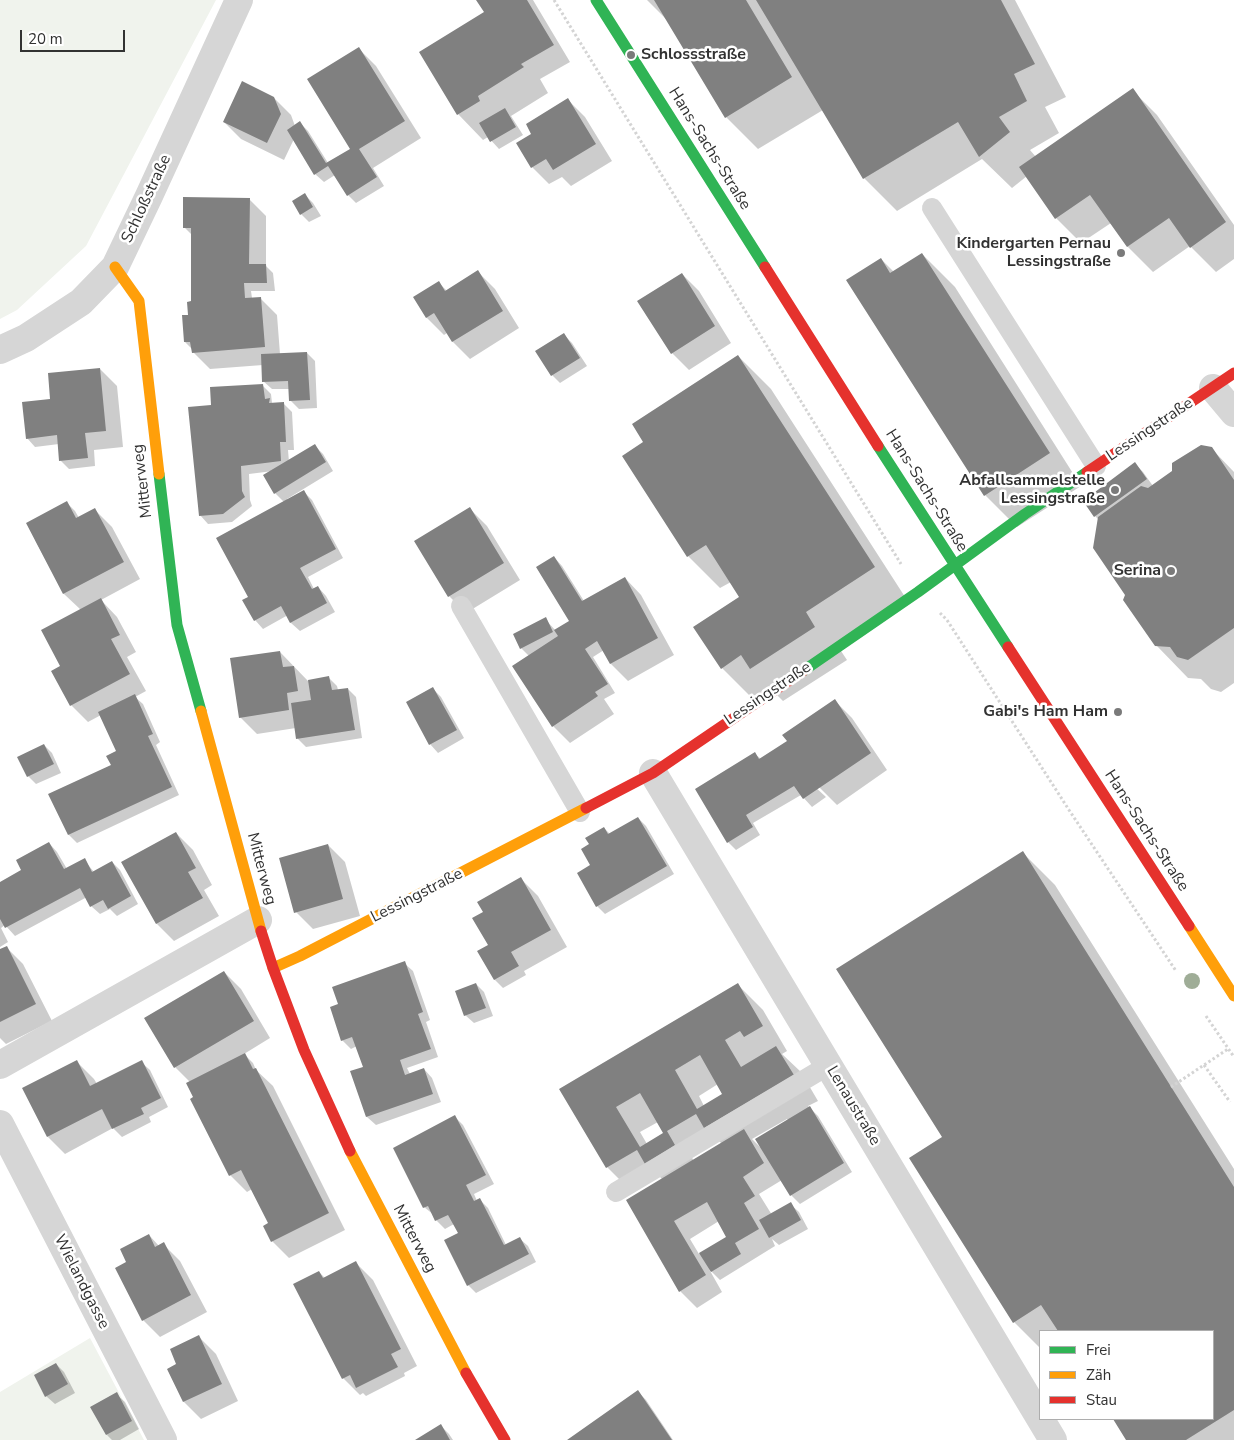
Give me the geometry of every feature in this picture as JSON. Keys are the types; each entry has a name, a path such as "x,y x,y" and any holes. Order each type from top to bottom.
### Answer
{"street":[{"name":"Schloßstraße","path":"0,350 26,338 81,302 115,267 239,0"},
{"name":"Hans-Sachs-Straße","path":"596,0 954,565 1234,996"},
{"name":"Mitterweg","path":"115,267 140,302 177,625 258,920 273,968 304,1050 344,1139 463,1368 506,1440"},
{"name":"Lessingstraße","path":"273,968 300,956 653,773 918,592 1025,514 1224,380"},
{"path":"1224,380 1234,413"},
{"name":"Lenaustraße","path":"653,773 1039,1416"},
{"path":"0,1065 258,920"},
{"name":"Wielandgasse","path":"0,1124 163,1440"},
{"name":"Lenaustraße","path":"1041,1420 1053,1440"}],"lane":[{"path":"932,208 1096,466"},
{"path":"461,606 580,812"},
{"path":"616,1192 829,1064"}],"path":[{"path":"554,0 918,592 947,620 1069,810 1179,975"},
{"path":"1206,1016 1234,1057"},
{"path":"1171,1087 1228,1049"},
{"path":"1204,1065 1230,1102"}],"shaded area":[{"path":"0,0 216,0 86,246 17,310 0,319"},
{"path":"90,1338 144,1440 0,1440 0,1392"}],"building":[{"path":"476,0 527,0 554,45 521,64 524,67 478,96 480,101 457,115 419,52 484,12"},
{"path":"654,0 746,0 792,77 725,118"},
{"path":"756,0 1001,0 1035,64 1014,74 1027,101 999,117 1010,132 979,157 958,122 863,179"},
{"path":"359,47 405,121 359,149 377,177 347,196 328,166 314,175 287,130 300,121 326,163 350,149 307,79"},
{"path":"242,81 274,97 281,114 267,143 223,122"},
{"path":"1133,88 1226,222 1190,248 1169,218 1127,247 1090,195 1055,219 1019,167"},
{"path":"568,98 596,144 553,170 546,159 531,168 516,143 531,134 526,124"},
{"path":"505,108 516,127 490,142 479,123"},
{"path":"305,193 313,207 300,215 292,201"},
{"path":"183,197 250,198 249,264 266,264 267,283 244,283 245,298 261,297 265,347 192,353 190,342 184,342 182,315 188,315 187,302 191,301 191,228 183,228"},
{"path":"922,253 1050,453 984,496 846,280 881,258 890,273"},
{"path":"478,270 503,311 452,342 434,313 426,318 413,297 439,281 445,291"},
{"path":"682,273 715,326 671,354 637,301"},
{"path":"564,333 580,358 551,376 535,351"},
{"path":"307,352 310,400 289,401 288,381 262,382 261,354"},
{"path":"738,355 875,567 806,612 815,627 750,669 741,655 721,669 693,627 739,597 706,545 687,557 622,456 643,442 632,424"},
{"path":"100,368 106,431 85,433 88,458 59,461 57,435 26,439 22,402 50,399 48,373"},
{"path":"263,384 265,399 270,398 269,403 284,402 286,442 280,442 281,461 241,466 242,491 245,497 223,514 199,516 188,407 211,405 210,387"},
{"path":"315,444 326,462 274,494 263,475"},
{"name":"Serina","path":"1201,445 1212,447 1234,480 1234,628 1188,660 1177,657 1170,647 1155,646 1123,600 1125,595 1093,548 1098,517 1141,486 1148,488 1172,471 1172,463"},
{"name":"Abfallsammelstelle Lessingstraße","path":"1135,462 1147,479 1094,517 1083,501"},
{"path":"304,490 336,549 300,568 312,589 318,586 327,603 290,623 281,606 254,621 242,600 248,597 216,538"},
{"path":"67,501 76,518 95,508 124,562 63,594 26,523"},
{"path":"470,507 504,563 448,597 414,541"},
{"path":"554,556 582,601 625,577 658,638 610,664 597,641 585,649 608,684 595,692 598,696 552,727 512,666 558,636 554,630 569,621 536,567"},
{"path":"101,598 120,635 111,639 130,674 70,706 51,671 60,666 41,630"},
{"path":"546,617 553,632 520,649 513,634"},
{"path":"280,651 283,667 294,666 298,691 287,693 289,710 239,718 230,658"},
{"path":"329,676 332,690 348,688 355,730 296,739 291,703 311,700 308,680"},
{"path":"433,687 457,730 429,745 406,702"},
{"path":"135,694 153,734 148,736 172,787 68,835 48,794 111,765 106,756 116,751 98,712"},
{"path":"835,699 871,753 803,799 794,786 746,815 753,827 727,843 695,789 755,752 759,759 787,741 782,735"},
{"path":"44,744 54,764 27,777 17,757"},
{"path":"638,817 667,866 596,907 577,873 590,865 581,849 589,844 585,838 604,827 608,834"},
{"path":"176,832 196,868 188,872 203,898 156,924 121,862"},
{"path":"49,842 64,869 85,858 92,872 112,861 131,896 108,909 103,900 90,907 80,888 5,928 0,919 0,882 21,870 16,860"},
{"path":"328,844 343,899 294,913 279,858"},
{"path":"1023,851 1234,1187 1234,1410 1186,1440 1126,1440 1114,1420 1214,1420 1214,1330 1057,1330 1041,1305 1013,1323 909,1158 942,1137 836,969"},
{"path":"521,877 551,930 511,952 519,966 494,980 477,951 488,945 472,918 483,912 477,902"},
{"path":"7,946 36,1004 0,1022 0,949"},
{"path":"405,961 423,1012 418,1014 431,1049 400,1060 405,1075 424,1068 433,1094 366,1117 350,1071 363,1067 352,1037 341,1041 330,1007 338,1004 332,987"},
{"path":"224,971 254,1021 174,1068 144,1018"},
{"path":"476,983 486,1008 464,1016 455,991"},
{"path":"738,983 763,1026 744,1037 740,1031 725,1040 741,1067 776,1046 794,1075 704,1128 696,1114 667,1131 675,1145 645,1164 637,1150 606,1168 559,1089","holes":["700,1055 722,1094 697,1109 675,1070","640,1093 663,1133 640,1147 616,1107"]},
{"path":"245,1053 253,1069 256,1068 329,1213 271,1242 263,1226 268,1223 241,1170 229,1176 190,1099 193,1097 186,1083"},
{"path":"77,1060 90,1086 142,1060 161,1098 141,1108 144,1114 112,1129 102,1109 47,1137 22,1088"},
{"path":"810,1106 844,1163 790,1196 755,1139"},
{"path":"455,1115 486,1175 466,1185 474,1201 480,1198 504,1245 520,1237 529,1254 467,1286 444,1240 458,1233 448,1215 435,1221 428,1206 423,1208 393,1148"},
{"path":"744,1129 764,1163 743,1177 755,1196 744,1203 759,1229 735,1243 741,1254 711,1272 699,1253 726,1237 707,1202 674,1221 706,1275 679,1292 626,1200"},
{"path":"791,1202 801,1220 769,1238 759,1220"},
{"path":"149,1234 155,1247 164,1242 191,1295 142,1321 115,1268 126,1262 120,1249"},
{"path":"356,1261 401,1349 391,1354 398,1367 356,1388 350,1375 342,1379 293,1284 319,1271 323,1278"},
{"path":"199,1335 222,1384 183,1402 167,1369 176,1364 170,1349"},
{"path":"56,1363 68,1384 45,1397 34,1375"},
{"path":"638,1390 672,1440 567,1440"},
{"path":"117,1392 132,1421 106,1435 90,1407"},
{"path":"441,1424 450,1440 415,1440"}],"traffic: fast":[{"path":"596,0 765,267"},
{"path":"878,446 1008,647"},
{"path":"803,671 1087,472"},
{"path":"159,474 177,625 201,711"}],"traffic: slow":[{"path":"115,267 139,301 159,474"},
{"path":"201,711 261,931"},
{"path":"273,968 300,956 586,808"},
{"path":"1189,926 1234,996"},
{"path":"350,1151 466,1373"}],"traffic: jam":[{"path":"765,267 878,446"},
{"path":"1087,472 1234,373"},
{"path":"1008,647 1189,926"},
{"path":"586,808 653,773 803,671"},
{"path":"261,931 304,1050 350,1151"},
{"path":"466,1373 505,1440"}],"place":[{"name":"Schlossstraße","path":"631,55"},
{"name":"Kindergarten Pernau Lessingstraße","path":"1121,253"},
{"name":"Abfallsammelstelle Lessingstraße","path":"1115,490"},
{"name":"Serina","path":"1171,571"},
{"name":"Gabi's Ham Ham","path":"1118,712"}]}
